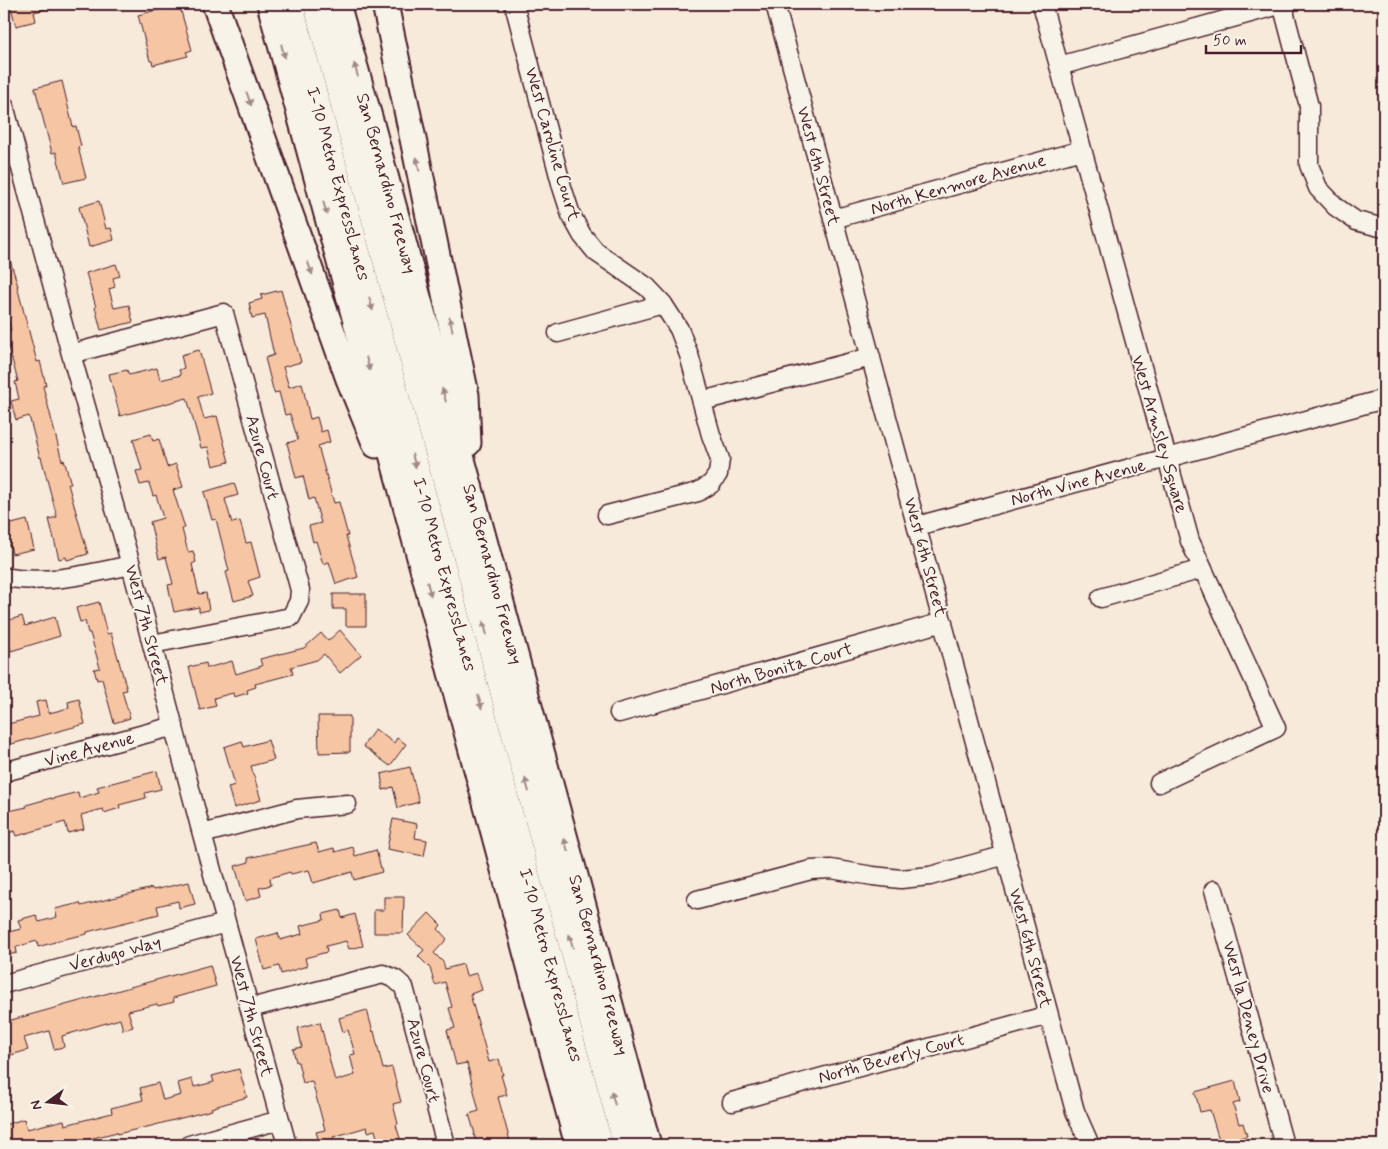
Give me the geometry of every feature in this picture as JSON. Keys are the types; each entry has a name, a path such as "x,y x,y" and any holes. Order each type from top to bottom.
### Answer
{"highway":[{"path":"215,4 349,379 421,561"},
{"path":"270,4 578,1145"},
{"name":"I-10 Metro ExpressLanes","path":"290,4 600,1145"},
{"name":"I-10 Metro ExpressLanes","path":"316,4 626,1145"},
{"name":"San Bernardino Freeway","path":"337,4 648,1145"},
{"path":"385,4 466,395 470,493"}],"street":[{"name":"West Caroline Court","path":"514,4 571,215 582,236 596,252 648,288 663,304 679,329 689,355 711,435 720,459 718,474 711,484 698,492 607,515"},
{"name":"West 6th Street","path":"775,4 1075,1111 1090,1145"},
{"name":"West Armsley Square","path":"1042,4 1190,541 1276,728 1159,783"},
{"path":"1059,66 1284,4 1284,15 1309,106 1309,165 1318,188 1336,207 1356,221 1384,228"},
{"name":"West 7th Street","path":"5,116 131,566 287,1145"},
{"name":"North Kenmore Avenue","path":"834,219 1082,150"},
{"path":"558,333 663,304"},
{"name":"Azure Court","path":"71,354 224,313 300,590 299,601 291,617 152,644"},
{"path":"702,401 871,357"},
{"name":"North Vine Avenue","path":"917,526 1384,399"},
{"path":"4,577 22,580 61,579 131,566"},
{"path":"1101,598 1202,569"},
{"name":"North Bonita Court","path":"619,713 943,622"},
{"name":"Vine Avenue","path":"4,772 174,726"},
{"path":"202,834 297,809 347,804"},
{"path":"697,900 812,870 831,869 900,879 930,876 1006,855"},
{"name":"West la Deney Drive","path":"1214,890 1284,1145"},
{"name":"Verdugo Way","path":"4,984 226,923"},
{"name":"Azure Court","path":"250,1008 383,974 395,978 404,987 446,1145"},
{"name":"North Beverly Court","path":"732,1102 1049,1015"},
{"name":"West 6th Street","path":"1075,1111 1078,1145"},
{"path":"189,1145 280,1120"}],"building":[{"path":"10,4 54,4 54,7 34,12 36,21 16,26"},
{"path":"179,4 192,50 186,52 188,56 153,65 152,61 150,61 138,15"},
{"path":"62,81 73,127 76,126 81,146 78,147 86,178 64,183 56,152 52,153 35,88"},
{"path":"99,201 106,229 111,228 114,240 89,247 79,207"},
{"path":"6,247 37,362 40,361 46,385 43,386 62,461 64,460 71,484 68,484 88,554 67,560 66,557 59,559 49,519 57,517 29,416 16,420 11,401 19,399 15,382 18,381 11,356 8,347 4,348 4,332 11,330 4,306 4,248"},
{"path":"116,264 120,276 113,278 115,287 109,289 114,308 129,305 133,322 101,330 86,273"},
{"path":"281,290 301,362 283,367 289,387 302,383 310,419 317,417 321,432 327,430 330,442 318,446 334,503 339,502 348,536 346,536 358,577 336,584 329,562 323,564 316,541 313,542 309,526 321,523 314,498 309,500 303,476 296,478 287,443 298,440 290,414 285,415 279,392 274,393 265,358 274,355 265,315 252,318 249,303 262,299 261,295"},
{"path":"199,350 211,393 198,397 204,419 217,416 229,462 213,466 208,447 201,448 187,398 120,416 109,374 127,370 129,375 157,368 160,380 181,375 179,370 184,368 181,355"},
{"path":"151,434 153,441 159,439 167,467 176,464 183,487 173,490 185,528 182,529 188,552 193,551 196,562 192,564 199,594 206,593 209,610 199,612 199,607 174,612 168,585 173,584 166,557 159,559 150,522 163,518 156,495 153,496 149,483 140,485 136,471 142,470 133,439"},
{"path":"234,483 238,495 225,499 232,523 240,521 246,543 251,542 260,577 248,581 253,596 234,601 226,572 229,571 216,519 212,520 204,492"},
{"path":"27,520 34,549 12,554 10,545 4,546 4,526"},
{"path":"333,594 366,594 366,626 346,626 346,609 333,609"},
{"path":"99,602 107,634 111,633 127,690 122,691 130,718 114,723 102,679 97,680 94,669 100,668 90,633 88,633 85,621 80,622 76,608"},
{"path":"22,616 25,626 55,617 60,636 11,651 8,640 4,641 4,622"},
{"path":"340,630 361,655 340,673 324,654 317,660 291,667 293,674 255,684 256,687 247,690 248,693 234,697 233,693 214,698 216,706 200,710 189,667 206,663 207,668 232,661 236,674 262,666 260,659 304,648 321,633 328,641"},
{"path":"79,699 85,724 4,746 4,725 39,716 36,702 46,700 49,713 69,708 68,702"},
{"path":"318,716 350,716 350,752 319,753"},
{"path":"375,729 394,743 397,738 406,744 390,766 363,746"},
{"path":"268,740 274,760 251,766 261,800 234,808 228,787 235,785 224,747 242,741 244,747"},
{"path":"410,767 419,802 398,808 393,787 383,790 381,774"},
{"path":"157,771 161,789 145,793 146,798 119,805 120,808 104,813 103,809 81,815 84,829 68,833 65,822 17,836 15,831 4,834 4,812 78,792 79,798 99,792 97,787"},
{"path":"393,819 417,824 415,838 427,840 424,856 387,849"},
{"path":"316,843 319,852 334,848 335,852 353,847 355,856 376,850 382,872 354,880 352,872 313,883 309,870 291,874 290,872 270,878 271,885 259,888 261,896 245,901 235,866 249,862 248,858"},
{"path":"189,882 195,904 179,908 178,901 157,906 159,914 87,932 87,934 38,947 37,941 16,947 17,953 4,956 4,933 21,929 18,920 36,915 39,922 57,917 55,909 80,903 81,906 152,888 153,890"},
{"path":"384,897 404,897 403,933 374,933 374,910 384,910"},
{"path":"340,910 342,918 355,914 363,946 349,949 346,941 326,946 327,952 305,958 307,966 281,974 279,966 264,970 256,939 278,933 280,940 302,934 300,926 324,920 323,914"},
{"path":"429,913 441,925 438,929 447,939 434,953 443,962 445,969 463,964 466,976 477,973 482,990 470,994 489,1062 499,1059 503,1075 501,1075 507,1095 498,1097 511,1145 477,1145 469,1114 479,1111 467,1063 456,1065 447,1030 455,1028 449,1008 452,1007 445,982 435,985 430,968 418,956 424,950 408,935"},
{"path":"210,965 216,986 173,998 174,1002 128,1011 133,1027 123,1030 120,1019 62,1036 64,1047 54,1049 49,1031 24,1038 28,1050 4,1057 4,1022"},
{"path":"367,1010 383,1069 392,1067 401,1102 393,1104 398,1124 396,1125 402,1145 379,1145 375,1130 368,1132 367,1127 333,1137 335,1143 320,1145 316,1132 325,1130 312,1081 303,1083 293,1049 302,1047 298,1028 320,1022 335,1081 355,1075 350,1055 355,1054 348,1030 343,1032 339,1018"},
{"path":"239,1069 247,1097 211,1108 212,1110 70,1145 5,1145 4,1125 24,1119 27,1129 64,1120 65,1125 112,1113 111,1108 143,1100 140,1088 158,1083 163,1100 181,1095 178,1083 192,1079 194,1087 214,1082 212,1076"},
{"path":"1235,1081 1240,1102 1233,1104 1239,1124 1243,1123 1247,1136 1220,1143 1210,1110 1200,1112 1195,1092"}]}
